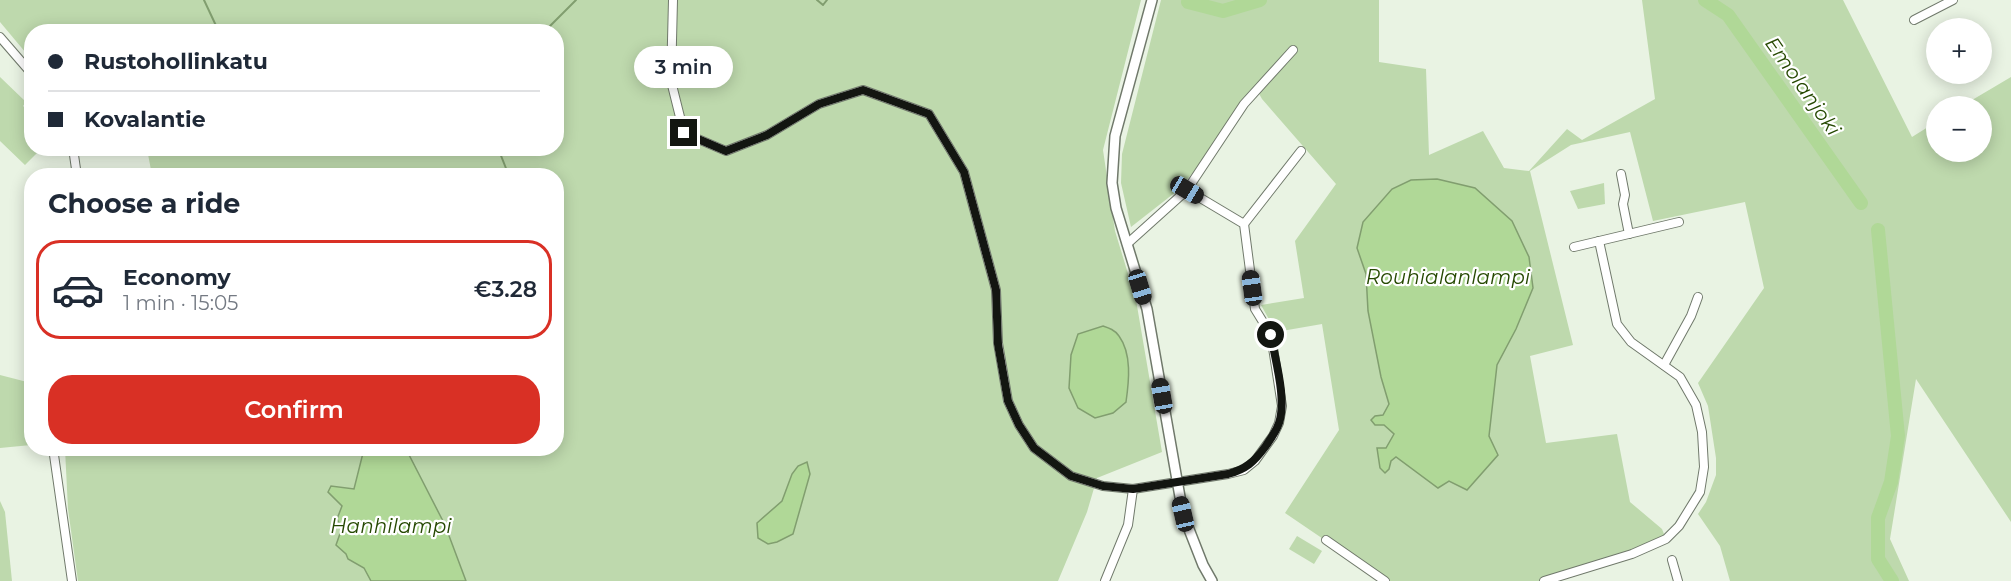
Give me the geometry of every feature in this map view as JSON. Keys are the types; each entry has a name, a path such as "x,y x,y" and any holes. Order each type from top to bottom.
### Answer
{"street":[{"path":"673,0 671,81 684,133 726,151 767,135 819,104 863,90 929,114 964,172 996,290 998,344 1008,401 1019,425 1034,448 1071,476 1103,486 1133,489 1244,470 1255,461 1273,436 1279,423 1282,406 1271,335 1255,309 1244,224 1301,151"},
{"path":"1152,0 1113,151 1112,183 1116,208 1147,309 1176,483 1189,531 1212,581"},
{"path":"1914,20 1953,0"},
{"path":"0,37 24,65"},
{"path":"1126,244 1187,190 1244,104 1293,50"},
{"path":"1621,174 1625,195 1623,204 1629,234"},
{"path":"1187,190 1244,224"},
{"path":"1574,247 1679,222"},
{"path":"1544,581 1632,554 1666,539 1679,526 1700,492 1704,467 1702,432 1696,405 1680,377 1631,342 1617,324 1599,241"},
{"path":"1664,365 1691,316 1698,297"},
{"path":"54,456 72,581"},
{"path":"1105,581 1128,525 1133,489"},
{"path":"1326,540 1385,581"},
{"path":"1672,560 1678,581"}],"shaded area":[{"path":"0,0 1141,0 1103,150 1115,231 1136,300 1162,452 1097,478 1087,512 1058,581 78,581 68,509 65,456 564,456 564,168 151,168 148,156 564,156 564,24 24,24 24,51 0,22"},
{"path":"1161,0 1379,0 1379,62 1426,69 1429,155 1483,131 1504,168 1529,171 1567,129 1582,140 1655,99 1642,0 1843,0 1912,137 1926,128 1926,162 1992,162 1992,96 1979,96 2011,77 2011,522 1916,379 1890,539 1909,581 1730,581 1720,546 1698,514 1706,502 1716,475 1716,458 1708,406 1698,383 1764,288 1745,202 1653,221 1630,132 1571,145 1530,171 1573,345 1530,356 1546,443 1617,434 1630,502 1662,529 1666,539 1544,581 1385,581 1285,513 1339,430 1322,324 1276,332 1261,305 1304,298 1295,241 1336,184 1262,99 1257,90 1177,191 1131,227 1121,183 1122,154"},
{"path":"0,77 24,100 24,156 34,156 25,165 0,141"},
{"path":"1604,183 1605,204 1578,209 1570,191"},
{"path":"0,375 24,381 24,446 0,448"},
{"path":"0,501 5,512 12,581 0,581"},
{"path":"1297,536 1322,551 1314,564 1289,549"}],"water":[{"name":"Rouhialanlampi","path":"1437,179 1475,188 1512,221 1529,257 1533,288 1516,329 1497,365 1489,436 1498,455 1467,490 1449,481 1438,488 1396,457 1391,461 1385,473 1380,468 1377,448 1386,448 1394,434 1384,425 1375,425 1371,420 1375,416 1383,415 1389,404 1381,377 1368,311 1366,274 1357,248 1363,222 1392,189 1411,180"},
{"path":"1103,326 1116,332 1123,343 1128,359 1128,385 1126,402 1113,413 1095,418 1078,408 1069,388 1071,355 1078,334"},
{"name":"Hanhilampi","path":"362,456 410,456 445,525 466,581 371,581 364,568 348,559 336,545 342,528 337,519 342,506 328,492 331,486 354,489"},
{"path":"807,462 810,474 793,534 768,544 758,538 757,523 782,501 792,474 798,466"}],"waterway":[{"path":"204,0 215,24"},
{"path":"552,24 576,0"},
{"path":"817,0 823,5 827,0"},
{"name":"Emolanjoki","path":"1188,2 1223,11 1260,0"},
{"name":"Emolanjoki","path":"1705,0 1728,15 1861,203"},
{"path":"501,156 506,168"},
{"name":"Emolanjoki","path":"1878,230 1898,436 1891,482 1878,518 1878,559 1892,581"}],"route":[{"path":"684,133 726,151 767,135 819,104 863,90 929,114 964,172 990,266 996,290 998,344 1008,401 1019,425 1034,448 1071,476 1103,486 1133,489 1244,470 1255,461 1273,436 1279,423 1282,406 1271,335"}]}
